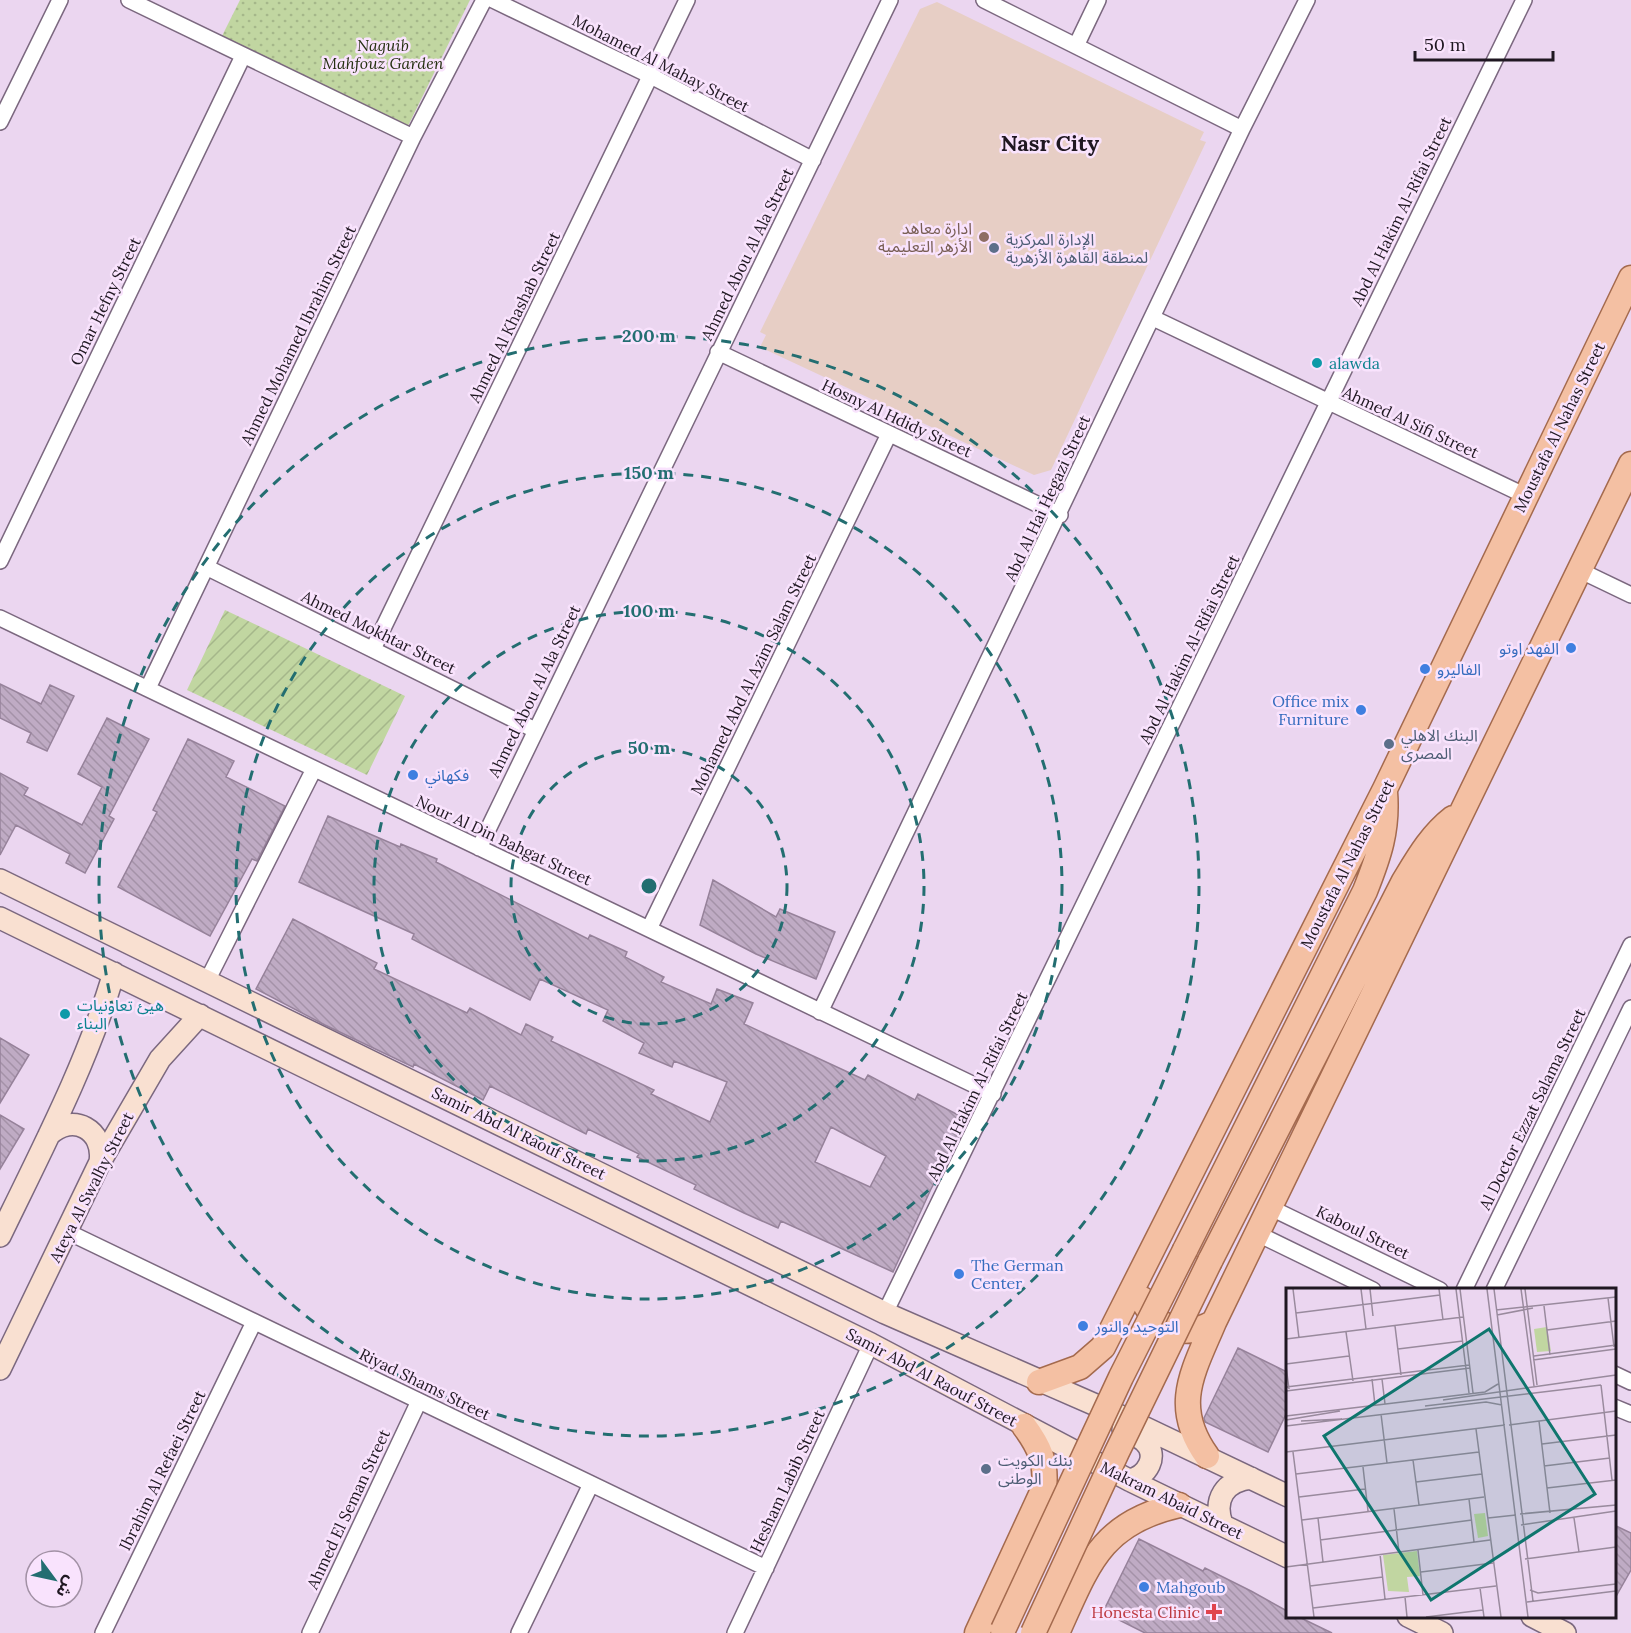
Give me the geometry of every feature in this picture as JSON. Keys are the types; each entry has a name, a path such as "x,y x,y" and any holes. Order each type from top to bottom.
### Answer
{"main road":[{"name":"Moustafa Al Nahas Street","path":"1039,1382 1066,1373 1092,1358 1103,1347 1384,789 1631,278"},
{"path":"1207,1456 1189,1421 1188,1382 1214,1322 1579,570 1623,499 1631,464"},
{"path":"1001,1633 1121,1377 1365,891 1382,845 1387,819 1384,789"},
{"path":"1033,1633 1117,1452 1210,1261 1404,881 1441,827 1464,810"},
{"path":"1135,1286 1149,1312 1168,1328 1192,1331 1214,1322"},
{"path":"977,1633 1040,1500 1045,1476 1041,1451 1024,1426"},
{"path":"1058,1633 1078,1587 1099,1551 1114,1533 1141,1516 1179,1504"},
{"path":"1016,1550 1034,1547 1052,1551 1072,1569 1078,1587"}],"street":[{"path":"0,123 60,0"},
{"path":"129,0 413,137"},
{"name":"Ahmed Mohamed Ibrahim Street","path":"148,688 413,137 484,0"},
{"name":"Mohamed Al Mahay Street","path":"493,0 651,76 813,160"},
{"name":"Ahmed Al Khashab Street","path":"373,649 687,0"},
{"name":"Ahmed Abou Al Ala Street","path":"478,848 890,0"},
{"path":"984,0 1242,129"},
{"path":"1076,46 1098,0"},
{"name":"Abd Al Hai Hegazi Street","path":"820,1012 1060,515 1242,129 1306,0"},
{"name":"Abd Al Hakim Al-Rifai Street","path":"885,1313 1524,0"},
{"name":"Omar Hefny Street","path":"0,561 243,56"},
{"name":"Ahmed Al Sifi Street","path":"1153,318 1526,496"},
{"name":"Hosny Al Hdidy Street","path":"718,352 1060,515"},
{"name":"Mohamed Abd Al Azim Salam Street","path":"649,929 889,434"},
{"name":"Ahmed Mokhtar Street","path":"206,567 535,730"},
{"path":"1579,570 1631,595"},
{"name":"Nour Al Din Bahgat Street","path":"0,618 993,1094"},
{"path":"207,981 314,769"},
{"name":"Samir Abd Al Raouf Street","path":"0,880 885,1313 1039,1382"},
{"name":"Samir Abd Al Raouf Street","path":"0,918 872,1344 1024,1426"},
{"name":"Al Doctor Ezzat Salama Street","path":"1465,1288 1631,945"},
{"path":"0,1236 87,1053 114,973"},
{"path":"1495,1288 1631,1008"},
{"name":"Ateya Al Swalhy Street","path":"0,1369 100,1162 160,1059 200,1015"},
{"path":"49,1135 64,1125 82,1125 96,1136 100,1144 100,1162"},
{"name":"Kaboul Street","path":"1271,1208 1436,1288"},
{"name":"Riyad Shams Street","path":"68,1232 766,1568"},
{"path":"1258,1234 1369,1288"},
{"name":"Ibrahim Al Refaei Street","path":"103,1633 254,1322"},
{"name":"Hesham Labib Street","path":"735,1633 872,1344"},
{"path":"1616,1375 1631,1382"},
{"path":"1039,1382 1114,1413 1286,1496"},
{"name":"Ahmed El Seman Street","path":"310,1633 419,1401"},
{"path":"1616,1408 1631,1414"},
{"path":"1114,1413 1117,1425 1144,1441 1151,1454 1148,1469 1143,1475 1130,1480"},
{"name":"Makram Abaid Street","path":"1024,1426 1286,1556"},
{"path":"1222,1524 1218,1512 1223,1492 1238,1480 1251,1478"},
{"path":"519,1633 591,1484"},
{"path":"1410,1618 1442,1633"},
{"path":"1534,1618 1565,1633"}],"shaded area":[{"name":"ادارة معاهد الأزهر التعليمية","path":"937,2 1204,132 1200,140 1206,142 1051,470 1034,475 760,347 766,335 760,332 920,9"}],"green space":[{"name":"Naguib Mahfouz Garden","path":"240,0 470,0 407,128 222,36"},
{"path":"225,610 405,696 367,775 187,690"}],"building":[{"path":"0,684 41,704 50,685 74,696 47,751 27,742 31,733 0,718"},
{"path":"107,718 149,739 109,816 114,819 85,873 66,863 70,854 16,825 0,855 0,773 28,788 24,795 82,825 102,787 78,774"},
{"path":"188,739 234,761 226,777 285,806 257,861 252,859 210,936 118,887 157,812 153,810"},
{"path":"328,816 400,847 401,844 437,859 436,862 588,939 590,935 627,952 625,957 664,977 661,982 711,1004 717,989 753,1003 744,1024 865,1080 868,1075 915,1100 918,1094 968,1120 931,1189 893,1272 781,1221 778,1228 744,1213 694,1189 696,1185 637,1157 639,1154 588,1129 586,1134 490,1086 483,1100 414,1064 413,1067 325,1025 256,989 293,919 377,963 374,969 467,1013 470,1008 521,1035 526,1024 553,1037 551,1041 654,1090 651,1094 710,1122 727,1082 674,1061 672,1067 639,1053 644,1043 603,1021 608,1010 540,979 530,1000 412,939 414,934 299,882","holes":["831,1127 886,1156 870,1187 815,1162"]},
{"path":"713,880 776,917 780,909 835,932 816,979 756,954 700,925"},
{"path":"0,1038 29,1055 0,1103"},
{"path":"0,1115 24,1129 0,1169"},
{"path":"1238,1348 1286,1372 1286,1414 1268,1452 1205,1422 1204,1418"},
{"path":"1616,1526 1631,1533 1631,1570 1616,1596"},
{"path":"1139,1539 1203,1571 1205,1568 1251,1591 1286,1610 1286,1618 1301,1618 1332,1633 1145,1633 1103,1612"}],"place":[{"name":"ادارة معاهد الأزهر التعليمية","path":"984,237"},
{"name":"الإدارة المركزية لمنطقة القاهرة الأزهرية","path":"994,248"},
{"name":"alawda","path":"1317,363"},
{"name":"الفهد اوتو","path":"1571,648"},
{"name":"الفاليرو","path":"1425,669"},
{"name":"Office mix Furniture","path":"1361,710"},
{"name":"البنك الاهلي المصرى","path":"1389,744"},
{"name":"فكهاني","path":"413,775"},
{"name":"هيئ تعاونيات البناء","path":"65,1014"},
{"name":"The German Center","path":"959,1274"},
{"name":"التوحيد والنور","path":"1083,1326"},
{"name":"بنك الكويت الوطنى","path":"986,1469"},
{"name":"Mahgoub","path":"1144,1587"},
{"name":"Honesta Clinic","path":"1214,1612"}],"district":[{"name":"Nasr City","path":"1050,143"}]}
